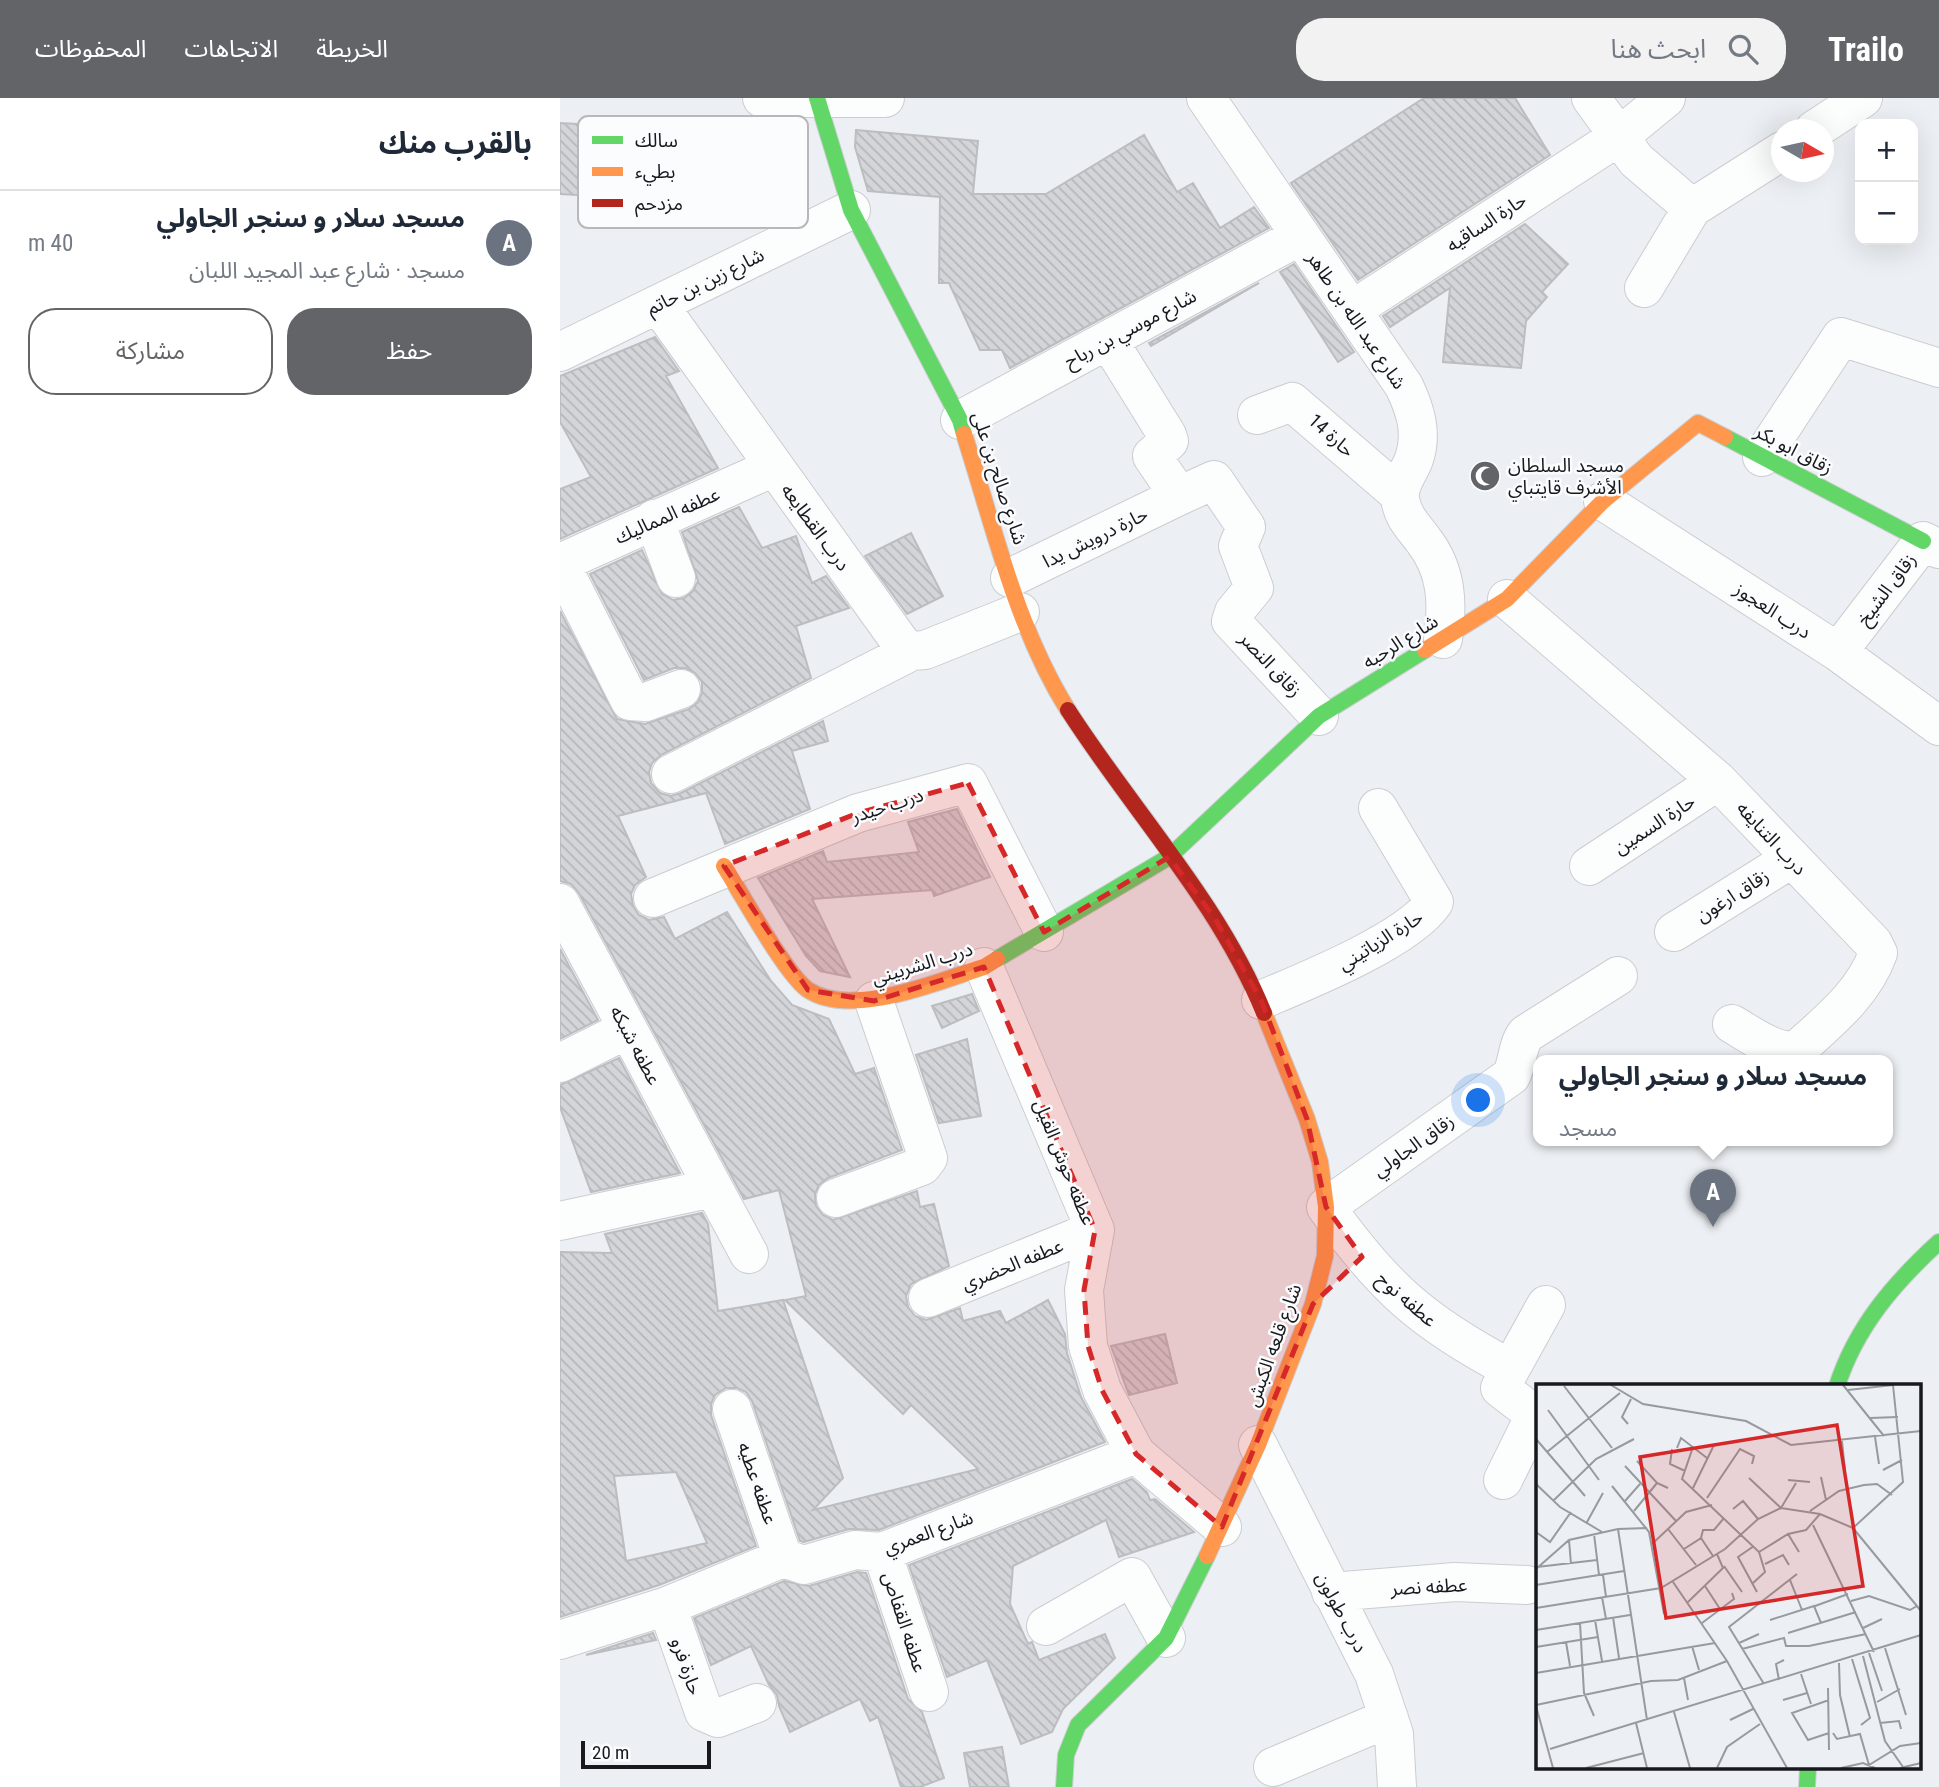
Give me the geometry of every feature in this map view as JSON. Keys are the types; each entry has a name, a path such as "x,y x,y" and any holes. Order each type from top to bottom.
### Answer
{"street":[{"path":"762,98 885,98"},
{"name":"شارع عبد الله بن طاهر","path":"1206,98 1404,386 1415,408 1418,433 1415,457 1403,480 1400,495"},
{"path":"1591,98 1636,160 1692,208"},
{"name":"حارة الساقيه","path":"1352,310 1620,135 1666,98"},
{"path":"1831,119 1863,98"},
{"name":"شارع صالح بن على","path":"817,99 851,210 960,420 1015,595 1052,684 1106,769 1169,857"},
{"path":"1644,288 1692,208 1771,158"},
{"name":"شارع زين بن حاتم","path":"560,352 851,210"},
{"name":"شارع موسي بن رباح","path":"960,420 1300,236"},
{"name":"درب القطايعه","path":"658,304 896,637 912,651"},
{"path":"1762,457 1841,337 1939,368"},
{"path":"1108,340 1167,435 1169,441 1152,456 1179,496"},
{"name":"حارة 14","path":"1257,415 1292,402 1400,495"},
{"name":"زقاق ابو بكر","path":"1651,461 1698,423 1931,545"},
{"name":"شارع الرحبه","path":"1169,857 1319,716 1507,599 1603,501 1651,461"},
{"name":"عطفه المماليك","path":"560,563 774,467"},
{"name":"زقاق النصر","path":"1179,496 1214,480 1246,527 1238,547 1254,589 1234,612 1231,621 1319,716"},
{"path":"1400,495 1402,511 1437,558 1445,584 1447,611 1443,639"},
{"name":"حارة درويش يدا","path":"1015,595 1179,496"},
{"name":"درب العجوز","path":"1603,501 1838,652 1939,726"},
{"path":"654,520 676,578"},
{"name":"زقاق الشيخ","path":"1838,652 1931,545"},
{"path":"560,563 630,701 646,702 681,689"},
{"path":"671,774 912,651 925,650 1015,595"},
{"name":"درب التنايفه","path":"1507,599 1718,781 1873,943 1878,953 1846,1006 1798,1049 1790,1052 1780,1050 1732,1024"},
{"name":"حارة السمين","path":"1590,866 1718,781"},
{"name":"درب حيدر","path":"653,898 724,866 858,813 968,783 1044,932"},
{"name":"حارة الزياتيني","path":"1261,1000 1336,968 1412,925 1434,902 1378,808"},
{"name":"درب الشربيني","path":"724,866 789,969 807,990 828,997 874,1001 984,967 1169,857"},
{"name":"شارع قلعه الكبش","path":"1061,1786 1066,1755 1079,1725 1166,1639 1222,1527 1258,1445 1313,1304 1325,1256 1326,1207 1320,1162 1261,1000 1214,917 1169,857"},
{"name":"زقاق ارغون","path":"1674,932 1791,859"},
{"name":"عطفه شبكه","path":"560,903 749,1254"},
{"name":"عطفه حوش الفيل","path":"984,967 1095,1230 1084,1290 1088,1346 1102,1390 1136,1454 1222,1527"},
{"name":"زقاق الجاولي","path":"1326,1207 1511,1076 1518,1062 1521,1040 1526,1034 1618,976"},
{"path":"836,1198 922,1166 928,1158 874,1001"},
{"path":"560,1062 628,1028"},
{"path":"560,1221 713,1188"},
{"name":"عطفه نوح","path":"1326,1207 1362,1257 1415,1309 1455,1339 1509,1368"},
{"name":"عطفه الحضري","path":"928,1298 1095,1230"},
{"path":"1838,1384 1867,1321 1905,1272 1939,1242"},
{"path":"1313,1304 1362,1257"},
{"path":"1503,1480 1535,1415 1500,1388 1546,1305"},
{"name":"عطفه عطيه","path":"732,1409 783,1558"},
{"name":"درب طولون","path":"1258,1445 1374,1674 1390,1718 1396,1787"},
{"name":"شارع العمري","path":"560,1640 667,1606 783,1558 804,1565 855,1550 882,1552 1136,1454"},
{"name":"عطفه القفاص","path":"882,1552 929,1692"},
{"path":"1046,1626 1132,1577 1166,1639"},
{"name":"عطفه نصر","path":"1331,1592 1455,1583 1527,1585"},
{"name":"حارة فرو","path":"667,1606 704,1712 718,1718 757,1703"},
{"path":"1273,1767 1390,1718"}],"highlighted area":[{"path":"968,783 1044,932 1169,857 1214,917 1261,1000 1307,1119 1326,1207 1362,1257 1313,1304 1222,1527 1136,1454 1102,1390 1088,1346 1084,1290 1095,1230 984,967 874,1001 808,990 724,866 858,813"}],"building":[{"path":"1424,98 1515,98 1550,155 1358,280 1291,183"},
{"path":"560,123 578,124 578,195 560,194"},
{"path":"856,130 978,141 973,194 1046,194 1144,135 1177,192 1193,183 1220,228 1254,207 1269,228 1010,368 1002,350 980,350 949,283 939,283 940,197 868,191 855,147"},
{"path":"1525,224 1568,264 1542,292 1547,297 1526,321 1521,368 1443,362 1450,288 1390,327 1383,316"},
{"path":"1294,264 1354,352 1338,362 1280,272"},
{"path":"1259,283 1151,346 1149,343"},
{"path":"655,337 679,371 666,376 718,468 560,539 560,489 591,477 560,422 560,376"},
{"path":"739,507 762,548 796,536 812,583 826,576 849,608 796,626 811,678 661,755 652,763 649,772 651,783 660,793 671,796 823,721 828,741 792,751 810,809 725,844 706,793 618,816 646,877 635,885 631,894 633,906 639,915 649,920 664,917 675,939 727,912 771,981 792,1005 829,1019 855,1074 874,1068 902,1150 828,1178 819,1185 815,1194 816,1206 823,1215 833,1220 917,1191 920,1207 934,1204 949,1266 911,1284 906,1296 908,1307 915,1316 926,1320 960,1308 963,1321 1000,1311 1006,1323 1048,1300 1065,1334 1067,1353 1081,1397 1105,1442 879,1530 849,1529 804,1542 800,1541 752,1401 746,1392 737,1388 726,1388 715,1395 711,1404 711,1415 756,1546 659,1585 560,1617 560,1252 612,1253 605,1234 702,1213 708,1224 718,1311 783,1300 843,1478 813,1510 978,1469 911,1405 903,1414 785,1300 806,1296 779,1190 744,1199 579,893 571,884 560,881 560,611 617,719 645,724 689,709 698,702 702,693 702,682 695,673 685,668 674,668 644,680 590,574 642,550 662,594 673,600 684,598 693,591 698,581 682,532","holes":["676,1472 707,1543 626,1561 614,1476"]},
{"path":"911,533 943,596 907,614 865,556"},
{"path":"957,809 990,877 934,896 932,890 812,899 850,977 820,971 806,956 758,878 823,851 827,862 919,852 908,822"},
{"path":"560,949 598,1020 560,1039"},
{"path":"972,994 979,1011 942,1028 932,1006"},
{"path":"967,1039 981,1116 939,1123 916,1055"},
{"path":"619,1058 680,1173 591,1192 560,1107 560,1085"},
{"path":"1165,1334 1177,1383 1129,1395 1111,1346"},
{"path":"1132,1479 1147,1492 1150,1500 1155,1499 1194,1532 1119,1557 1106,1520 1013,1566 1010,1604 1028,1644 1032,1642 1039,1660 1105,1634 1115,1658 1063,1709 1052,1732 1021,1744 987,1660 947,1677 909,1565"},
{"path":"857,1572 866,1573 908,1699 922,1712 944,1778 920,1787 901,1787 878,1717 870,1721 860,1699 790,1732 777,1695 769,1685 751,1646 711,1665 694,1618 784,1581 809,1586"},
{"path":"653,1633 656,1640 586,1655"},
{"path":"1002,1747 1009,1787 970,1787 964,1753"}],"traffic: fast":[{"path":"817,98 851,210 960,420 964,434"},
{"path":"1725,437 1923,541"},
{"path":"997,959 1169,857 1319,716 1425,650"},
{"path":"1838,1384 1855,1344 1878,1307 1939,1242"},
{"path":"1064,1787 1066,1755 1078,1725 1166,1638 1207,1556"},
{"path":"1807,1787 1808,1770"}],"traffic: slow":[{"path":"1425,650 1507,599 1603,501 1698,423 1725,437"},
{"path":"964,434 1020,611 1034,645 1068,710"},
{"path":"724,866 788,968 808,990 826,998 848,1001 896,995 984,967 997,959"},
{"path":"1207,1556 1258,1445 1313,1304 1325,1256 1326,1207 1320,1162 1307,1119 1264,1013"}],"traffic: jam":[{"path":"1068,710 1199,895 1245,972 1264,1013"}],"place":[{"name":"مسجد السلطان الأشرف قايتباي","path":"1485,476"},
{"name":"مسجد سلار و سنجر الجاولي","path":"1713,1227"}]}
